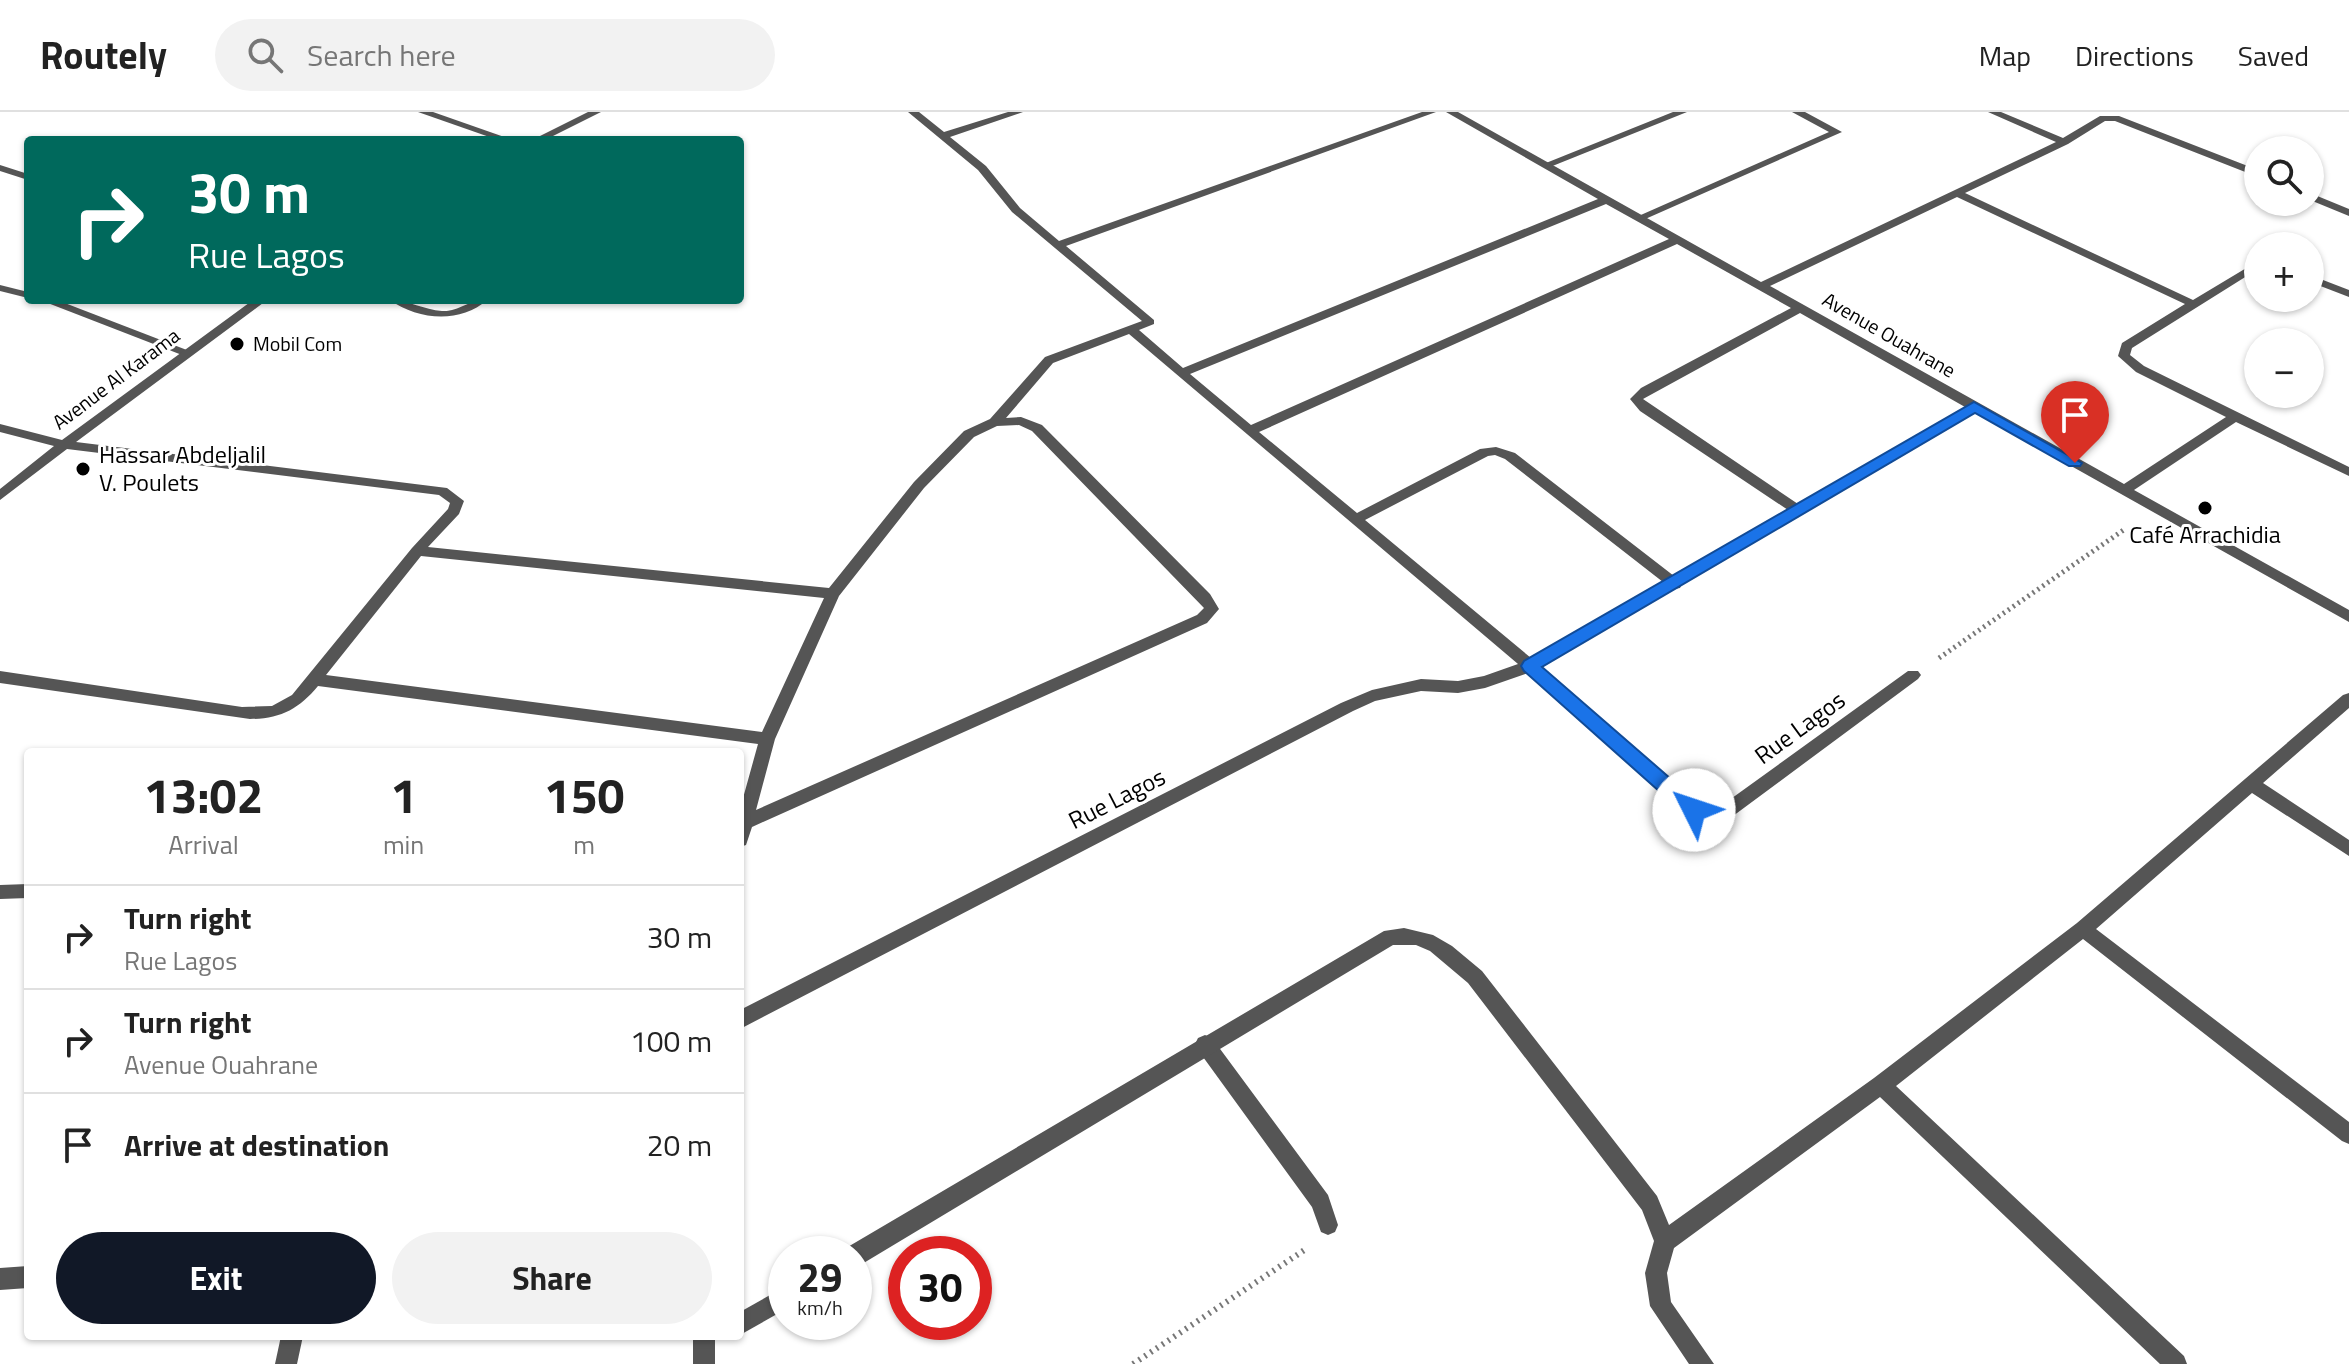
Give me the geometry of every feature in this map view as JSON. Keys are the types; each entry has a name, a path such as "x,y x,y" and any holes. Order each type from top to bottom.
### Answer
{"street":[{"path":"423,112 496,136"},
{"path":"545,136 596,112"},
{"path":"913,112 982,168 1016,210 1150,322 1049,360 995,422"},
{"path":"942,136 1018,112"},
{"path":"1058,245 1431,112"},
{"name":"Avenue Ouahrane","path":"1451,112 2349,617"},
{"path":"1546,165 1682,112"},
{"path":"1639,218 1837,132 1797,112"},
{"path":"1993,112 2064,142"},
{"path":"1761,286 2064,142 2103,118 2116,118 2244,168"},
{"path":"0,168 24,176"},
{"path":"1957,193 2193,304"},
{"path":"1181,373 1606,200"},
{"path":"2324,202 2349,213"},
{"path":"1249,431 1679,239"},
{"path":"2244,273 2126,346 2124,356 2140,369 2349,472"},
{"path":"2324,284 2349,294"},
{"path":"0,288 24,294"},
{"path":"57,304 186,352"},
{"name":"Avenue Al Karama","path":"0,496 63,444 255,304"},
{"path":"408,304 445,316 461,313 475,304"},
{"path":"1798,510 1644,408 1636,399 1645,391 1801,308"},
{"path":"1130,329 1530,666"},
{"name":"Rue Lagos","path":"744,1018 1347,707 1372,696 1421,685 1458,687 1485,682 1530,666 1974,407"},
{"path":"2125,490 2236,416"},
{"path":"744,825 767,739 833,594 919,485 969,434 995,422 1021,421 1037,428 1205,598 1212,609 1202,619 744,831"},
{"path":"0,428 63,444 442,491 457,501 454,511 417,551 298,699 287,708 267,714 242,713 0,677"},
{"path":"1356,519 1485,452 1496,451 1510,456 1675,584"},
{"path":"417,551 833,594"},
{"name":"Rue Lagos","path":"1530,666 1694,810 1711,817 1727,811 1913,675"},
{"path":"312,679 767,739"},
{"path":"1665,1241 1881,1085 2083,929 2349,699"},
{"path":"2251,784 2349,849"},
{"path":"0,892 24,891"},
{"path":"2083,929 2349,1134"},
{"path":"872,1245 1205,1044 1390,937 1414,934 1441,947 1475,977 1650,1203 1665,1241 1656,1273 1661,1306 1703,1364"},
{"path":"1205,1044 1321,1202 1328,1225"},
{"path":"1881,1085 2176,1364"},
{"path":"0,1279 24,1277"},
{"path":"744,1322 768,1308"},
{"path":"286,1364 291,1340"}],"path":[{"path":"1913,675 2156,508"},
{"path":"1133,1364 1314,1244 1328,1225"}],"place":[{"name":"Mobil Com","path":"237,344"},
{"name":"Hassar Abdeljalil V. Poulets","path":"83,469"},
{"name":"Café Arrachidia","path":"2205,508"}],"route":[{"path":"1694,810 1530,666 1974,407 2075,463"}]}
